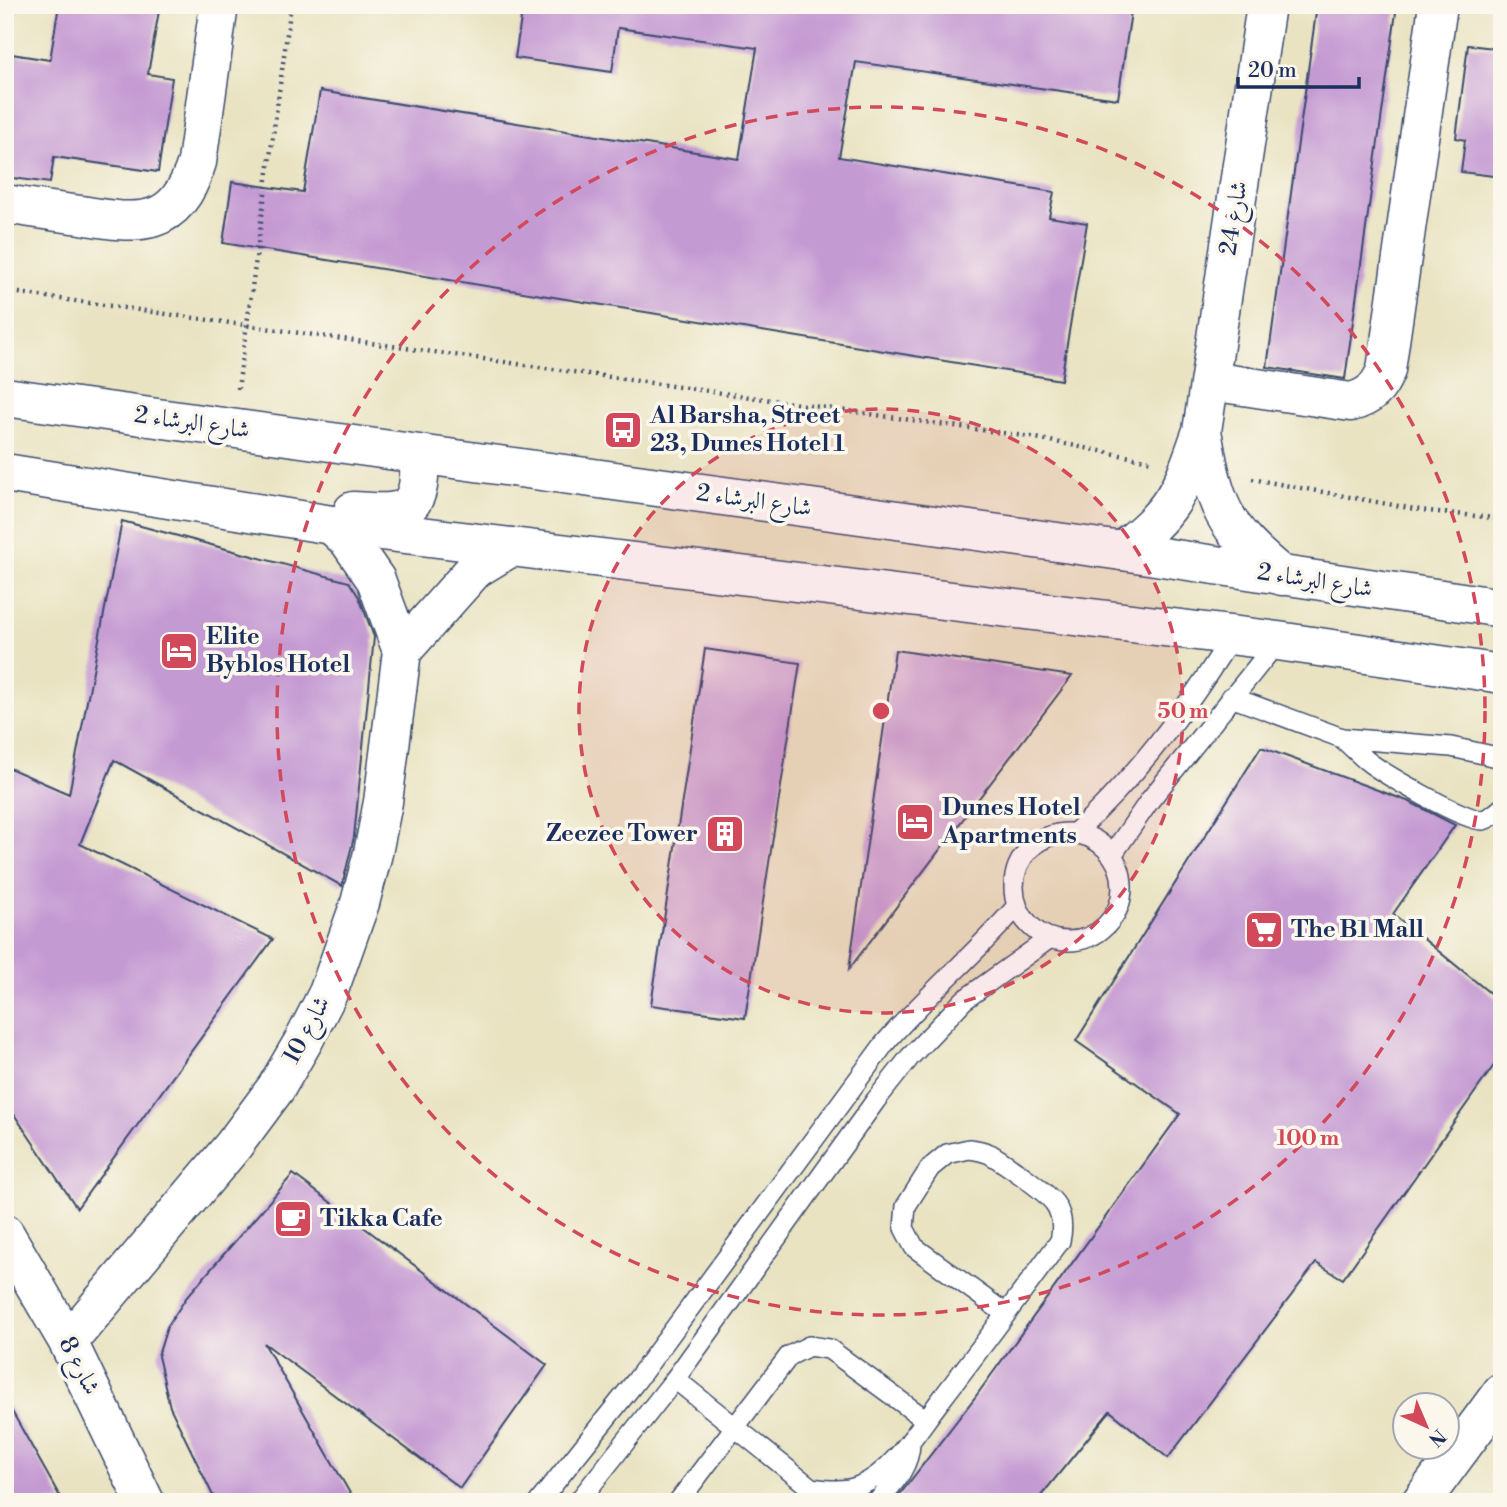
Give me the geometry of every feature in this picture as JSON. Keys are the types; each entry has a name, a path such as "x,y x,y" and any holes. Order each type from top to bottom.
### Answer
{"street":[{"path":"5,204 135,222 157,216 177,203 190,185 197,162 219,5"},
{"name":"شارع 24","path":"1266,5 1198,470 1239,538 1282,576"},
{"path":"1210,381 1351,402 1364,399 1374,392 1382,381 1386,369 1438,5"},
{"name":"شارع البرشاء 2","path":"5,397 1122,551 1502,608"},
{"path":"272,516 288,511 400,510 411,503 418,489 420,472 417,455"},
{"path":"1122,551 1161,515 1198,470"},
{"path":"5,473 332,525 1278,641 1502,674"},
{"name":"شارع 10","path":"68,1342 233,1146 276,1088 328,993 360,903 383,802 401,651 376,580 349,541 332,525"},
{"path":"401,651 475,569 511,547"},
{"name":"شارع 8","path":"5,1234 68,1342 145,1502"},
{"path":"1421,1502 1502,1392"}],"lane":[{"path":"1075,833 1097,813 1155,746 1209,674 1232,636"},
{"path":"1112,855 1136,817 1278,641"},
{"path":"1231,697 1342,738 1451,747 1502,758"},
{"path":"1342,738 1383,771 1458,812 1482,820 1494,816 1502,808"},
{"path":"1075,833 1096,840 1112,855 1119,869 1121,899 1116,913 1107,925 1080,940 1065,941 1036,931 1025,920 1017,906 1014,891 1016,876 1021,860 1044,839 1058,834 1075,833"},
{"path":"539,1502 636,1381 885,1043 910,1014 998,929 1017,906"},
{"path":"578,1502 675,1379 909,1057 964,1000 1050,938"},
{"path":"675,1379 815,1495 860,1486 881,1473 926,1420 1006,1314 1060,1241 1063,1229 1061,1216 1048,1196 990,1155 980,1150 958,1150 938,1160 930,1168 906,1206 904,1228 914,1247 1006,1314"},
{"path":"678,1502 789,1356 808,1346 829,1349 926,1420"},
{"path":"877,1502 905,1465 910,1452 910,1440"}],"path":[{"path":"233,429 291,5"},
{"path":"5,291 1031,437 1420,510 1502,519"}],"building":[{"path":"59,5 160,5 148,74 172,78 158,172 54,157 50,183 5,177 5,53 50,60"},
{"path":"523,5 1132,5 1118,99 856,62 839,157 1054,192 1049,217 1087,223 1061,380 223,243 232,182 303,192 320,91 739,159 757,48 618,28 612,72 515,58"},
{"path":"1317,5 1397,5 1345,379 1267,367"},
{"path":"1468,45 1502,49 1502,177 1461,172 1465,140 1456,138"},
{"path":"122,521 349,582 359,597 374,637 354,837 342,886 114,760 80,844 273,939 77,1208 5,1101 5,766 69,794"},
{"name":"Zeezee Tower","path":"705,649 800,663 745,1018 651,1005"},
{"name":"Dunes Hotel Apartments","path":"895,650 1072,676 849,969"},
{"path":"1261,747 1410,802 1455,825 1393,914 1502,1003 1502,1054 1343,1279 1316,1263 1168,1458 1110,1411 1036,1502 894,1502 976,1396 1180,1114 1076,1041"},
{"path":"293,1174 547,1365 460,1488 264,1343 355,1502 216,1502 170,1407 158,1356 167,1327 186,1298"},
{"path":"5,1399 63,1502 5,1502"}],"place":[{"name":"Al Barsha, Street 23, Dunes Hotel 1","path":"623,430"},
{"name":"Elite Byblos Hotel","path":"179,651"},
{"name":"Dunes Hotel Apartments","path":"915,822"},
{"name":"Zeezee Tower","path":"725,834"},
{"name":"The B1 Mall","path":"1264,930"},
{"name":"Tikka Cafe","path":"293,1219"}]}
